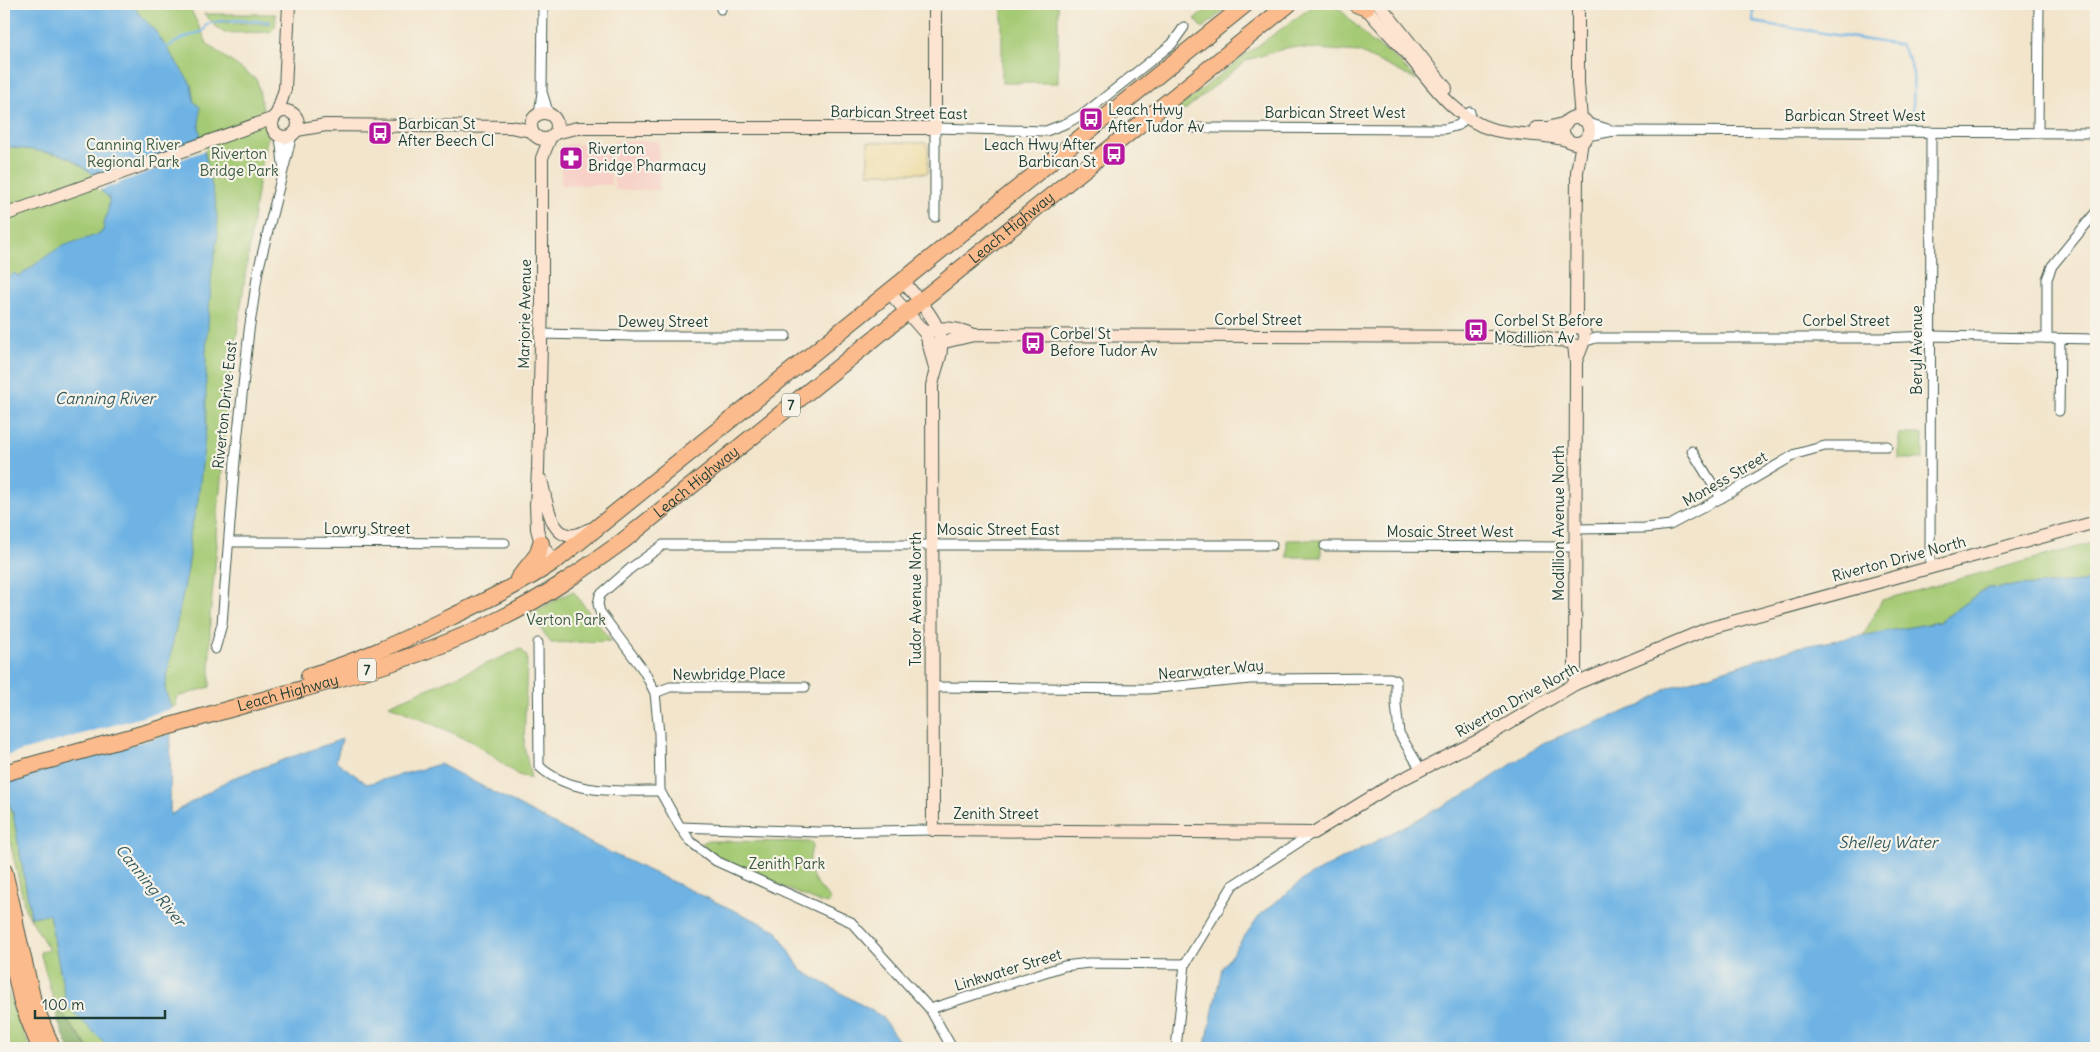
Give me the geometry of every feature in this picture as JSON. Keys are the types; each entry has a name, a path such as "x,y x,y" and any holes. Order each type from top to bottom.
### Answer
{"highway":[{"name":"Leach Highway","path":"4,773 226,705 343,665 422,632 510,588 558,559 604,524 1246,4"},
{"name":"Leach Highway","path":"4,763 226,705 343,678 451,640 502,618 563,583 677,498 1289,4"},
{"path":"510,588 538,555 541,543"},
{"path":"558,559 572,566 596,560"},
{"path":"4,871 8,927"}],"main road":[{"path":"8,927 8,961 21,1003 39,1048"},
{"path":"8,927 41,1022 53,1048"}],"street":[{"name":"Riverton Drive East","path":"215,649 222,624 249,330 258,271 284,167 289,128 285,89 289,4"},
{"name":"Marjorie Avenue","path":"541,543 537,529 536,505 542,265 543,4"},
{"path":"935,4 935,217"},
{"path":"1576,121 1578,4"},
{"path":"2038,132 2039,4"},
{"path":"1366,5 1427,79 1468,115 1490,129 1550,135 1577,140"},
{"name":"Barbican Street East","path":"543,126 577,128 935,128 1046,131 1067,123 1085,113 1172,44 1184,27"},
{"name":"Riverton Drive East","path":"285,89 272,125 289,128"},
{"path":"4,215 288,112 289,128"},
{"path":"1468,115 1497,124 1515,127 1548,128 1576,121 1589,129 1577,140"},
{"name":"Barbican Street West","path":"1194,128 1444,129 1459,125 1468,115"},
{"path":"240,130 289,128 316,121 326,125 543,126"},
{"path":"1576,121 1564,130 1577,140"},
{"name":"Barbican Street West","path":"1576,121 1614,131"},
{"name":"Barbican Street West","path":"1577,140 1614,131 2096,133"},
{"name":"Beryl Avenue","path":"1930,568 1931,132"},
{"name":"Modillion Avenue North","path":"1575,684 1577,140"},
{"path":"2047,338 2047,279 2052,266 2096,212"},
{"path":"903,281 939,328 931,341"},
{"name":"Tudor Avenue North","path":"890,292 931,341 935,368 932,386 933,830"},
{"name":"Corbel Street","path":"939,328 961,330 974,335"},
{"name":"Dewey Street","path":"540,334 786,336"},
{"name":"Corbel Street","path":"931,341 974,335 1577,336 1596,338 1736,339 1931,336 2096,339"},
{"path":"2059,411 2060,339"},
{"name":"Moness Street","path":"1576,529 1645,528 1670,525 1721,498 1796,454 1825,446 1887,446"},
{"path":"1692,451 1721,498"},
{"name":"Marjorie Avenue","path":"538,470 549,515 559,530 573,535 604,524"},
{"name":"Riverton Drive North","path":"1176,1048 1186,964 1233,885 1313,833 1421,770 1489,735 1575,684 1707,630 2096,522"},
{"name":"Lowry Street","path":"229,542 504,543"},
{"path":"541,543 549,555 558,559"},
{"name":"Mosaic Street East","path":"655,693 644,671 600,612 598,604 600,595 631,568 663,545 1272,545"},
{"name":"Mosaic Street West","path":"1325,546 1575,547"},
{"path":"538,643 539,766 548,775 560,781 591,788 622,791 660,791"},
{"name":"Nearwater Way","path":"932,687 1148,689 1250,679 1390,678 1396,680 1399,733 1421,770"},
{"name":"Newbridge Place","path":"655,693 670,687 805,687"},
{"path":"655,693 659,734 660,791 680,827 691,842 716,861 851,922 930,1009 952,1048"},
{"name":"Zenith Street","path":"680,827 818,832 933,830 1313,833"},
{"name":"Linkwater Street","path":"930,1009 1064,966 1089,963 1186,964"}],"shaded area":[{"path":"614,141 659,141 659,190 617,190 614,188"},
{"path":"568,144 611,144 611,185 561,185 561,151"}],"green space":[{"name":"Canning River","path":"4,4 188,4 208,45 257,80 268,136 259,178 230,383 210,616 210,687 177,697 175,706 4,754"},
{"path":"1002,4 1058,4 1058,83 1002,83"},
{"path":"1213,4 1231,4 1203,28 1195,19"},
{"path":"1316,4 1329,4 1340,9 1372,42 1392,55 1417,80 1359,52 1290,47 1247,60 1176,117 1162,121 1245,55"},
{"path":"204,14 276,14 275,27 270,32 224,33 213,24 223,22 270,24 271,21 226,20 212,22"},
{"path":"1899,434 1923,434 1923,459 1899,459"},
{"path":"1287,540 1321,540 1321,557 1287,557"},
{"path":"2096,542 2096,581 1988,588 1939,622 1863,636 1882,600"},
{"name":"Verton Park","path":"573,591 611,641 551,643 530,614"},
{"path":"521,649 527,657 524,745 531,778 518,775 473,742 389,705"},
{"path":"4,791 13,813 31,917 49,914 67,1005 110,1048 89,1048 55,1005 40,952 49,950 25,909 4,814"},
{"name":"Zenith Park","path":"706,841 811,842 813,845 810,854 812,875 831,900 828,904 819,902 755,875 708,849 702,843"},
{"path":"4,984 30,1048 4,1048"},
{"path":"55,1005 88,1048 69,1048 57,1019"}],"sand":[{"path":"868,142 926,143 928,148 928,173 868,173"}],"water":[{"path":"4,4 132,4 154,29 191,84 194,102 200,107 199,127 216,205 218,234 212,271 206,352 206,428 198,501 189,537 190,554 187,574 165,689 171,707 170,815 230,779 342,739 336,761 367,784 440,764 598,847 776,930 801,970 881,1016 904,1048 110,1048 67,1006 49,914 31,917 13,813 4,791 4,280 15,273 18,276 63,246 94,236 103,231 109,198 99,189 93,174 70,158 58,154 4,146"},
{"name":"Shelley Water","path":"2096,581 2096,1048 1205,1048 1222,968 1259,916 1304,879 1475,789 1543,743 1642,705 1668,688 1798,647 1939,622 1988,588"}],"pier":[{"path":"204,137 206,150 98,191 94,185"},
{"path":"174,708 173,733 4,780 4,756"}],"waterway":[{"path":"1753,4 1753,22 1900,45 1906,53 1912,69 1914,85 1913,113"},
{"path":"166,48 181,39 203,31 207,24 230,20 270,22"}],"place":[{"name":"Leach Hwy After Tudor Av","path":"1091,119"},
{"name":"Barbican St After Beech Cl","path":"380,133"},
{"name":"Leach Hwy After Barbican St","path":"1114,154"},
{"name":"Riverton Bridge Pharmacy","path":"571,158"},
{"name":"Corbel St Before Modillion Av","path":"1476,330"},
{"name":"Corbel St Before Tudor Av","path":"1033,343"}],"park label":[{"name":"Canning River Regional Park","path":"133,154"},
{"name":"Riverton Bridge Park","path":"239,162"}]}
